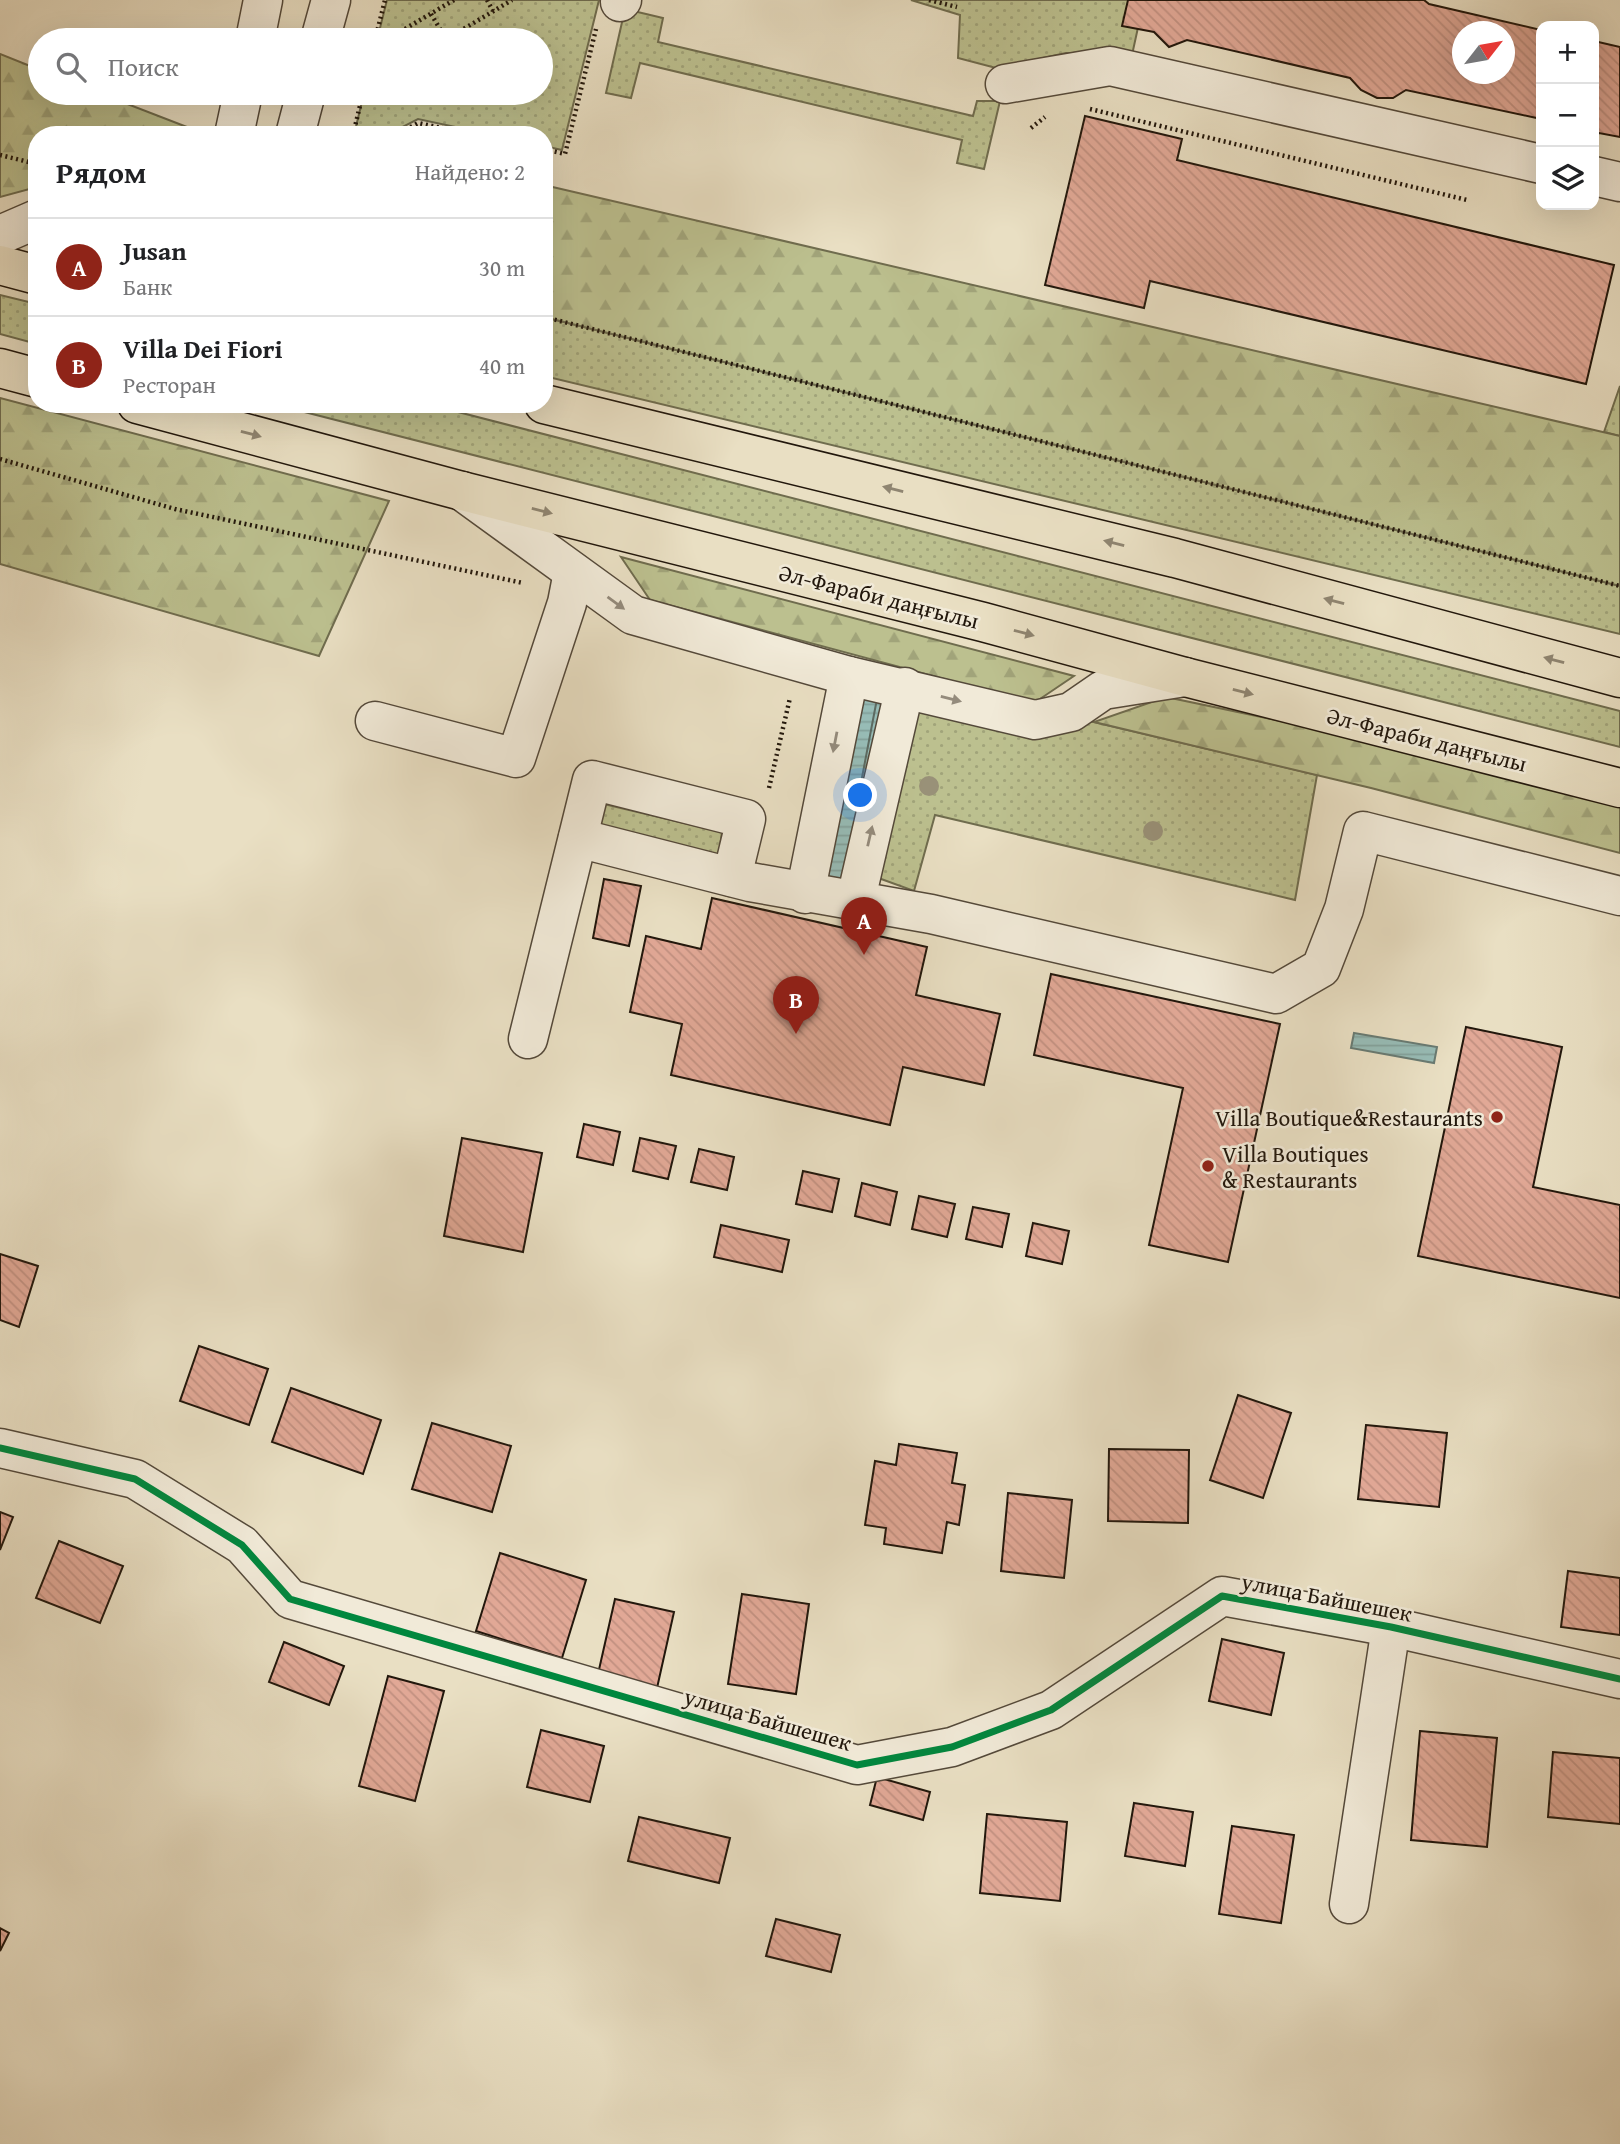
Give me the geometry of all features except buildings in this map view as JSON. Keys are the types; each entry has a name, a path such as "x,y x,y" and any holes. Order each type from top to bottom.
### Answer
{"main road":[{"path":"0,265 28,273"},
{"path":"0,368 28,376"},
{"path":"553,406 1175,558 1620,678"},
{"name":"Әл-Фараби даңғылы","path":"171,413 462,491 983,622 1185,677 1620,788"}],"street":[{"path":"257,28 263,0"},
{"path":"323,28 331,0"},
{"path":"1005,84 1110,66 1536,163"},
{"path":"236,126 240,105"},
{"path":"297,126 303,105"},
{"path":"1599,177 1620,181"},
{"path":"0,235 28,223"},
{"path":"462,491 570,587 633,615 849,676 905,687 1035,720 1071,712 1103,690 1185,677"},
{"path":"375,721 516,758 570,587"},
{"path":"805,894 849,676"},
{"path":"855,902 905,687"},
{"path":"528,1039 592,780 746,819 732,877"},
{"path":"578,838 805,894 931,914 1276,994 1321,968 1344,909 1363,831 1620,897"},
{"name":"улица Байшешек","path":"0,1448 135,1479 242,1545 290,1598 857,1765 952,1747 1051,1710 1222,1597 1391,1627 1620,1679"},
{"path":"1349,1905 1391,1627"}],"path":[{"path":"378,28 385,0"},
{"path":"406,28 454,0"},
{"path":"486,0 493,11"},
{"path":"465,28 512,0"},
{"path":"929,0 957,7"},
{"path":"553,151 565,153 613,9"},
{"path":"431,13 439,28"},
{"path":"355,126 360,105"},
{"path":"1089,109 1467,200"},
{"path":"1031,128 1052,111"},
{"path":"411,126 418,122 436,126"},
{"path":"0,155 28,162"},
{"path":"553,319 1620,586"},
{"path":"0,459 175,509 527,584 570,587"},
{"path":"767,797 791,690"}],"green space":[{"path":"387,0 599,0 562,150 553,148 553,126 451,126 418,119 404,126 356,126 361,105 553,105 553,28 380,28"},
{"path":"911,0 1144,0 1132,55 1066,53 996,68 958,58 960,15"},
{"path":"625,9 663,18 658,42 973,116 977,101 1000,101 984,169 957,163 962,140 640,63 631,98 606,93"},
{"path":"0,54 28,65 28,105 130,105 184,126 28,126 28,189 0,197"},
{"path":"553,187 1620,436 1620,586 553,319"},
{"path":"0,295 28,302 28,342 0,334"},
{"path":"553,319 1620,586 1620,634 553,378"},
{"path":"1620,386 1620,436 1604,432"},
{"path":"0,398 28,405 28,413 57,413 389,501 319,656 0,564"},
{"path":"308,413 462,413 1620,711 1620,747"},
{"path":"621,557 1074,676 1034,703 650,600"},
{"path":"905,687 1071,712 1094,722 1317,775 1295,900 935,815 914,891 862,872"},
{"path":"1166,697 1377,741 1620,805 1620,853 1371,788 1094,722"},
{"path":"587,800 722,832 718,861 581,827"}],"water":[{"path":"859,692 886,698 848,883 819,880"},
{"path":"1354,1033 1437,1047 1434,1063 1351,1048"}],"cycle path":[{"path":"0,1448 135,1479 242,1545 290,1599 857,1765 952,1747 1051,1710 1222,1596 1391,1627 1620,1679"}],"place":[{"name":"Jusan","path":"864,955"},
{"name":"Villa Dei Fiori","path":"796,1034"},
{"name":"Villa Boutique&Restaurants","path":"1497,1117"},
{"name":"Villa Boutiques & Restaurants","path":"1208,1166"}]}
